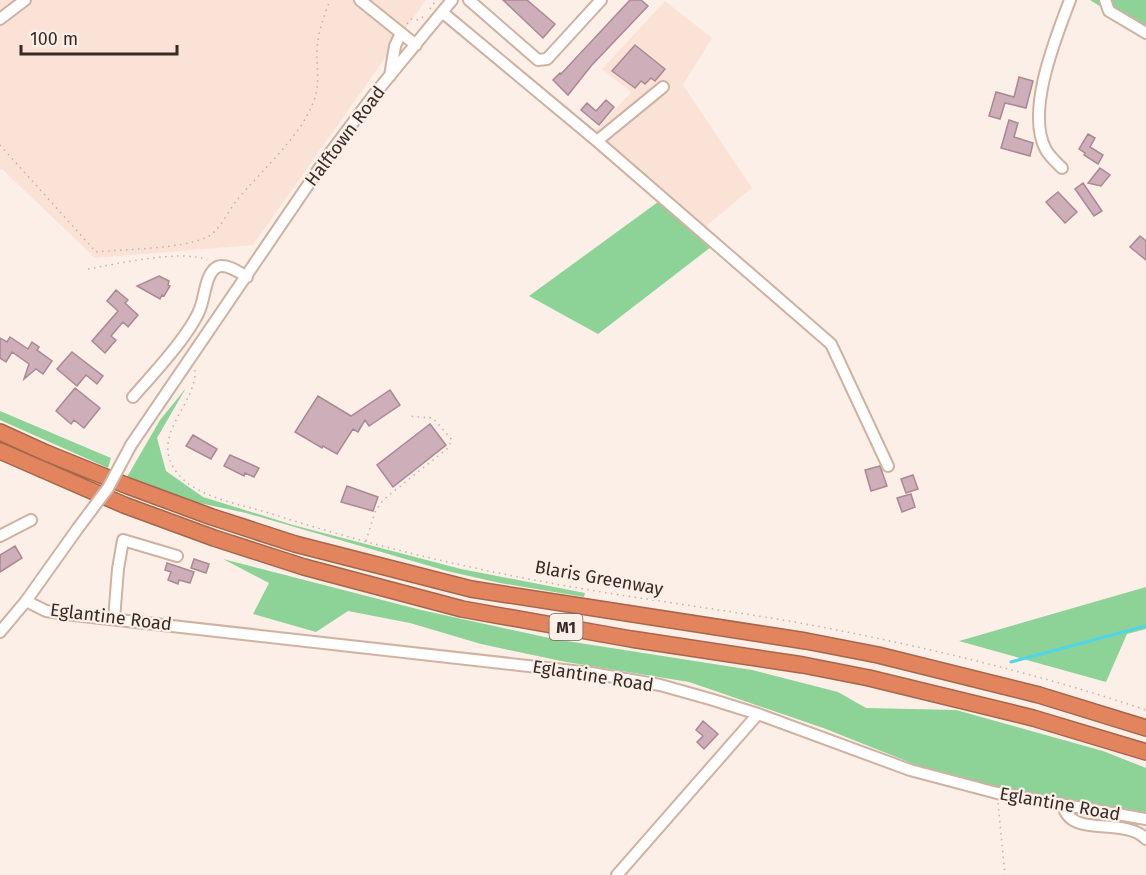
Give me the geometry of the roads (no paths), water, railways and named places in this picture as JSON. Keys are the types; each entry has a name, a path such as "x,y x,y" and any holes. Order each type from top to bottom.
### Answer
{"highway":[{"name":"M1","path":"0,432 128,486 294,544 471,589 807,641 878,655 1039,695 1146,728"},
{"name":"M1","path":"0,451 124,505 214,538 304,567 462,609 869,678 1033,718 1146,752"}],"street":[{"path":"0,19 25,0"},
{"path":"360,0 416,45"},
{"name":"Halftown Road","path":"0,632 26,601 108,488 131,445 325,160 452,0"},
{"path":"469,0 538,60 547,59 601,0"},
{"path":"1062,168 1046,150 1040,129 1039,109 1049,55 1070,0"},
{"path":"1105,0 1109,11 1146,33"},
{"path":"442,12 597,141 831,344 888,466"},
{"path":"389,77 395,46 401,33"},
{"path":"597,141 663,87"},
{"path":"134,397 193,323 211,273 215,268 229,267 247,277"},
{"path":"0,536 31,520"},
{"path":"114,619 123,540 177,556"},
{"name":"Eglantine Road","path":"26,601 46,610 591,673 660,685 758,714 910,770 997,793 1146,819"},
{"path":"617,875 758,714"},
{"path":"1063,805 1065,814 1074,822 1131,830 1146,839"}],"waterway":[{"path":"1011,662 1146,626"}]}
